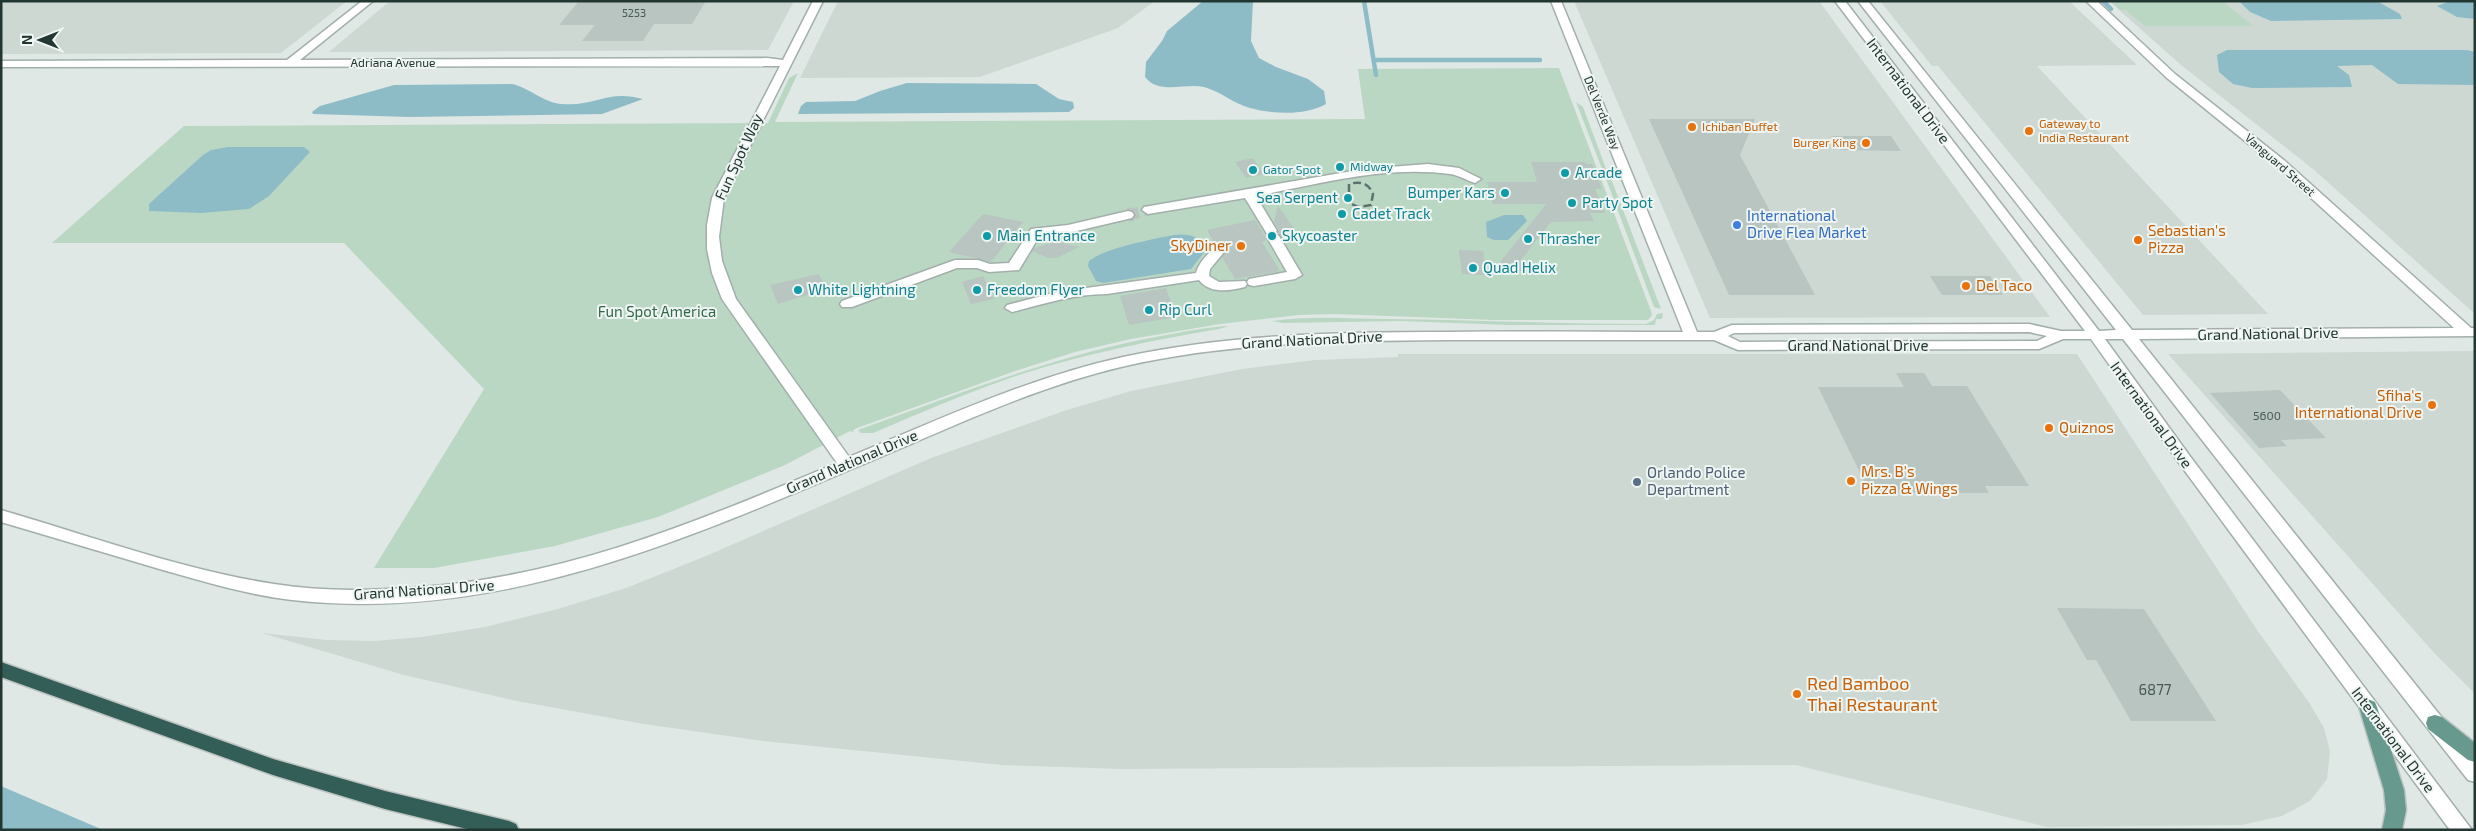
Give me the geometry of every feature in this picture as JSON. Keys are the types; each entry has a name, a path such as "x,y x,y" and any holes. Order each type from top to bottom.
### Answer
{"highway":[{"path":"1,669 273,767 385,800 509,830"}],"main road":[{"path":"2368,707 2394,790 2396,810 2392,830"},
{"path":"2435,723 2475,754"}],"street":[{"path":"289,63 368,1"},
{"name":"Fun Spot Way","path":"818,1 718,198 712,227 713,258 729,299 846,464"},
{"name":"Del Verde Way","path":"1556,1 1692,336"},
{"name":"International Drive","path":"1840,1 2094,335 2368,707 2462,830"},
{"name":"Vanguard Street","path":"2090,1 2171,76 2281,164 2471,332"},
{"name":"International Drive","path":"1863,2 2475,774"},
{"name":"Adriana Avenue","path":"1,64 747,61 785,63"},
{"path":"1942,136 1958,148 1991,163"},
{"path":"1148,210 1339,175 1438,168 1462,173 1475,179"},
{"path":"1202,276 1209,284 1216,286 1295,275 1248,193"},
{"path":"847,304 955,264 978,264 988,268 1014,267 1023,249 1036,232 1068,229 1128,215"},
{"path":"1202,276 1204,268 1219,251"},
{"path":"1012,308 1092,290 1107,290 1202,276"},
{"name":"Grand National Drive","path":"1,516 122,552 258,589 310,595 358,596 438,592 497,586 556,573 622,553 733,512 992,402 1077,374 1124,362 1255,340 1392,336 1716,336 1738,346 1859,347 2039,345 2061,335 2471,332"}],"shaded area":[{"path":"1,1 347,1 281,53 1,54"},
{"path":"390,1 794,1 768,50 329,52"},
{"path":"838,1 1155,1 1118,28 980,77 800,78"},
{"path":"1574,1 1819,1 2050,317 1710,318"},
{"path":"1880,1 2069,1 2137,65 2037,66 2268,314 2143,315 1938,66 1932,66"},
{"path":"2109,1 2475,1 2475,314 2313,169 2181,65"},
{"path":"2475,351 2475,694 2436,655 2168,354"},
{"path":"1398,354 2077,354 2257,630 2310,704 2324,728 2330,751 2327,779 2310,801 2282,816 2242,825 2047,827 1796,765 1122,769 1002,765 763,741 644,724 517,701 404,675 262,633 327,640 374,641 422,637 485,627 558,609 626,588 706,556 931,458 1067,410 1131,391 1242,369 1315,360 1398,357"}],"green space":[{"path":"2111,1 2222,1 2253,26 2145,26 2126,10 2120,10"},
{"name":"Fun Spot America","path":"1559,68 1651,311 1652,315 1648,320 1494,320 1335,314 1299,315 1220,324 1131,339 1075,352 1015,371 857,428 853,430 854,432 850,431 785,465 658,517 555,546 434,568 374,568 484,389 344,243 52,243 184,126 768,123 789,78 798,73 775,122 1365,119 1358,69"},
{"path":"1576,102 1583,107 1608,174 1604,174"},
{"path":"1605,176 1610,176 1661,309 1654,307"},
{"path":"1663,313 1662,319 1656,319 1655,325 1509,325 1401,321 1283,323 1272,321 1331,318 1646,324 1654,320 1657,314"},
{"path":"1229,326 1073,359 986,387 873,433 861,433 858,430 970,389 1083,354 1161,336"}],"water":[{"path":"1203,1 1253,1 1251,41 1259,58 1276,67 1308,79 1324,91 1326,104 1308,111 1268,112 1238,104 1216,91 1204,87 1157,86 1145,77 1146,62 1167,31"},
{"path":"2239,1 2377,1 2400,14 2402,19 2271,21 2250,12"},
{"path":"2448,2 2475,2 2475,19 2457,17 2437,6"},
{"path":"2227,50 2467,50 2475,52 2475,85 2398,84 2372,65 2337,66 2349,75 2352,87 2252,88 2233,84 2219,72 2217,55"},
{"path":"907,83 1036,84 1059,99 1073,102 1074,108 1069,112 798,114 801,106 806,102 855,101"},
{"path":"512,84 549,101 562,104 583,103 620,96 643,99 602,114 409,117 313,114 312,112 320,106 394,85"},
{"path":"228,147 304,147 310,152 269,196 249,209 201,213 149,211 149,204 203,155 211,150"},
{"path":"1504,215 1523,215 1527,221 1508,240 1494,240 1487,237 1486,222"},
{"path":"1174,235 1194,237 1204,245 1206,250 1191,269 1103,283 1096,281 1088,266 1089,261 1106,252"},
{"path":"1,786 103,830 1,830"}],"building":[{"path":"579,1 706,1 692,24 654,24 643,41 582,41 595,25 559,25"},
{"name":"International Drive Flea Market","path":"1649,119 1755,119 1740,155 1815,295 1729,295"},
{"name":"Burger King","path":"1831,136 1891,136 1901,151 1840,150"},
{"path":"1253,158 1264,174 1246,178 1235,162"},
{"path":"1531,162 1585,162 1586,164 1592,164 1602,189 1595,189 1605,213 1590,213 1594,221 1551,222 1520,261 1524,271 1518,271 1519,274 1491,274 1546,204 1493,204 1487,182 1537,182"},
{"path":"1278,206 1297,233 1282,237 1276,234 1279,230 1274,222"},
{"name":"Main Entrance","path":"983,214 1023,222 991,262 949,252"},
{"name":"SkyDiner","path":"1255,220 1267,240 1262,242 1280,271 1235,279 1222,257 1227,251 1220,245 1216,246 1207,230"},
{"path":"1054,242 1079,247 1057,258 1048,258 1032,251 1034,248"},
{"name":"Quad Helix","path":"1459,250 1483,251 1486,275 1462,274"},
{"name":"White Lightning","path":"819,274 826,289 778,304 770,285"},
{"name":"Freedom Flyer","path":"983,276 994,299 971,304 962,282"},
{"name":"Del Taco","path":"1930,276 1990,276 2003,295 1942,295"},
{"name":"Rip Curl","path":"1166,288 1176,317 1129,325 1120,296"},
{"path":"1896,373 1924,373 1932,386 1967,386 2029,486 1985,486 1989,493 1870,493 1818,387 1904,387"},
{"path":"2280,390 2326,438 2281,440 2287,446 2259,448 2210,393"},
{"path":"2057,608 2144,609 2216,721 2131,721 2096,660 2087,660"}],"waterway":[{"path":"1364,1 1376,75"},
{"path":"2103,1 2111,9"},
{"path":"1374,60 1540,60"}],"tunnel":[{"path":"1133,214 1128,215 1148,210"}],"railway":[{"path":"1349,192 1349,184 1360,183 1367,185 1373,194 1371,205 1358,207 1352,204"}],"place":[{"name":"Ichiban Buffet","path":"1692,127"},
{"name":"Gateway to India Restaurant","path":"2029,131"},
{"name":"Burger King","path":"1866,143"},
{"name":"Midway","path":"1340,167"},
{"name":"Gator Spot","path":"1253,170"},
{"name":"Arcade","path":"1565,173"},
{"name":"Bumper Kars","path":"1505,193"},
{"name":"Sea Serpent","path":"1348,198"},
{"name":"Party Spot","path":"1572,203"},
{"name":"Cadet Track","path":"1342,214"},
{"name":"International Drive Flea Market","path":"1737,225"},
{"name":"Main Entrance","path":"987,236"},
{"name":"Skycoaster","path":"1272,236"},
{"name":"Thrasher","path":"1528,239"},
{"name":"Sebastian's Pizza","path":"2138,240"},
{"name":"SkyDiner","path":"1241,246"},
{"name":"Quad Helix","path":"1473,268"},
{"name":"Del Taco","path":"1966,286"},
{"name":"White Lightning","path":"798,290"},
{"name":"Freedom Flyer","path":"977,290"},
{"name":"Rip Curl","path":"1149,310"},
{"name":"Sfiha's International Drive","path":"2432,405"},
{"name":"Quiznos","path":"2049,428"},
{"name":"Mrs. B's Pizza & Wings","path":"1851,481"},
{"name":"Orlando Police Department","path":"1637,482"},
{"name":"Red Bamboo Thai Restaurant","path":"1797,694"}]}
